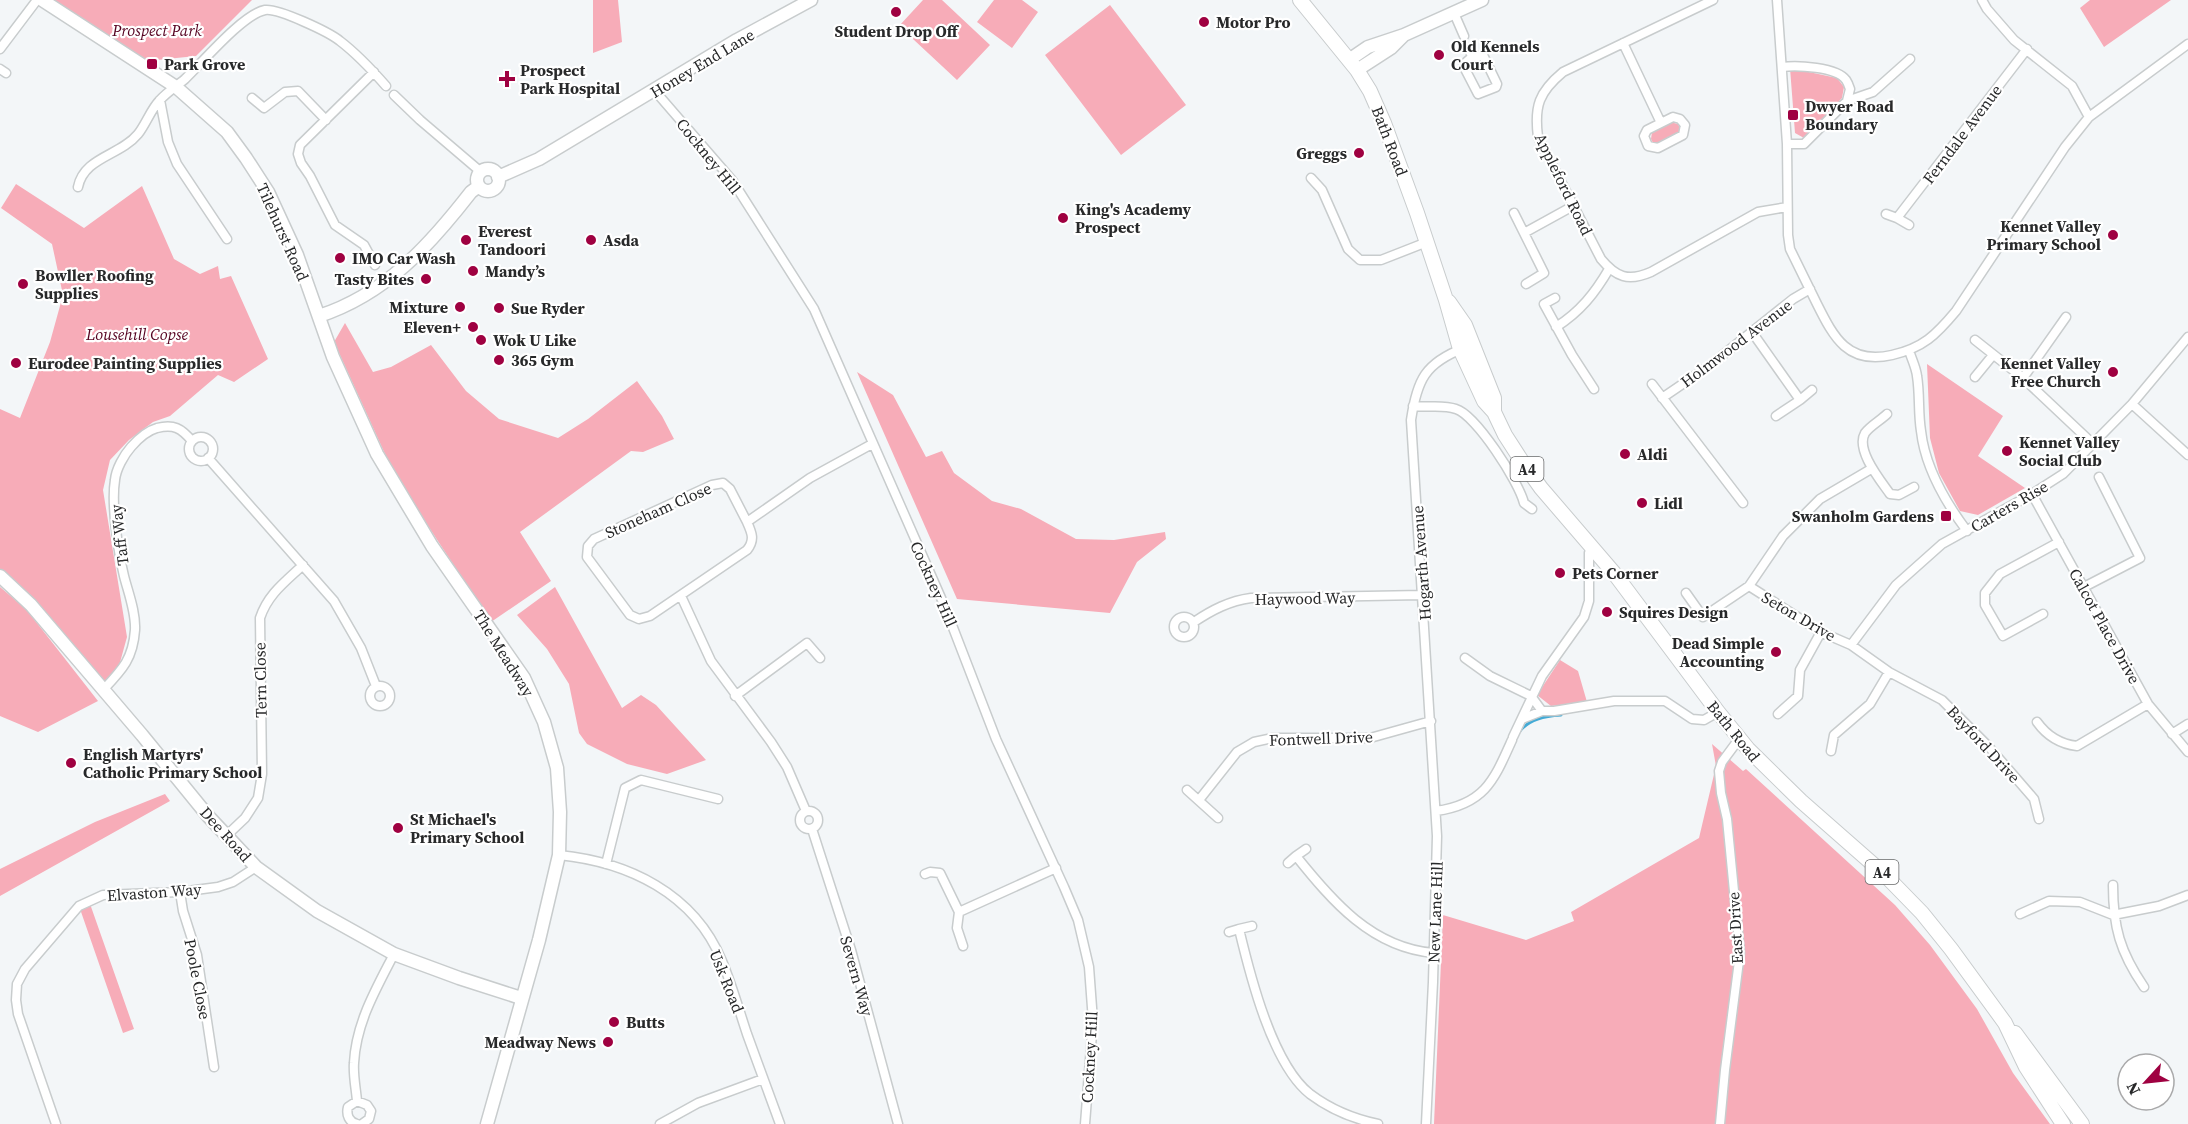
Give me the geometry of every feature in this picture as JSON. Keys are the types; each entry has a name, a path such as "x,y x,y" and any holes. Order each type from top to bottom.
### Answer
{"main road":[{"name":"Bath Road","path":"1300,0 1353,65 1370,91 1384,123 1446,300 1458,313 1466,347 1494,398 1494,412 1529,472 1645,612 1739,739 1781,784 1883,873 1915,906 1972,975 2005,1023 2026,1067 2063,1124"},
{"name":"Bath Road","path":"2005,1023 2021,1038 2082,1124"}],"street":[{"path":"0,49 37,0"},
{"name":"Tilehurst Road","path":"42,0 176,87 227,132 268,192 297,255 319,316"},
{"name":"Honey End Lane","path":"319,316 344,308 375,290 391,277 417,255 478,186 491,191 498,184 498,177 539,159 737,40 811,0"},
{"path":"1353,65 1368,47 1404,35 1482,0"},
{"name":"Appleford Road","path":"1609,269 1601,259 1538,137 1535,116 1539,102 1549,86 1563,72 1713,0"},
{"path":"1777,0 1787,144 1790,249 1835,337 1852,352 1863,357 1879,358 1909,350 1930,339 1956,311 2065,147 2089,117 2188,44"},
{"path":"1982,0 2004,30 2072,86 2089,117"},
{"path":"78,187 80,178 89,165 121,148 137,135 160,100 246,20 264,10 283,12 339,39 386,86"},
{"path":"1455,13 1464,36"},
{"path":"1623,44 1661,123"},
{"name":"Ferndale Avenue","path":"1897,218 2026,49"},
{"path":"1471,53 1482,54 1497,84 1496,87 1478,94 1464,67 1471,53"},
{"path":"1787,144 1804,144 1847,101 1873,92 1910,59"},
{"path":"1782,67 1807,66 1834,73 1846,79 1850,89 1847,101"},
{"path":"374,72 300,145 298,154 335,225 364,245 375,265"},
{"path":"252,98 264,108 285,92 298,91 326,120"},
{"name":"Cockney Hill","path":"655,91 732,180 814,309 945,607 992,729 1078,920 1089,967 1093,1021 1085,1124"},
{"path":"394,95 481,172"},
{"path":"160,100 168,142 177,164 227,239"},
{"path":"1677,118 1683,122 1685,132 1669,143 1658,148 1651,148 1645,143 1645,133 1661,123 1677,118"},
{"path":"481,172 490,170 498,177"},
{"path":"478,186 477,180 481,172"},
{"path":"1311,178 1322,190 1348,249 1360,260 1381,260 1427,242"},
{"path":"1524,233 1573,206"},
{"path":"1556,327 1578,311 1595,293 1609,269 1628,278 1638,278 1758,212 1787,207"},
{"path":"1514,213 1544,273 1526,284"},
{"path":"1886,214 1909,225"},
{"name":"Holmwood Avenue","path":"1662,398 1709,366 1793,299 1810,289"},
{"path":"1555,298 1544,304 1572,355 1594,388"},
{"name":"The Meadway","path":"319,316 333,357 376,454 432,546 524,678 544,722 557,768 560,812 559,855 487,1124"},
{"path":"2023,378 2066,317"},
{"path":"1752,332 1800,400"},
{"path":"1975,340 2023,378 2092,443"},
{"name":"Carters Rise","path":"1851,645 1896,585 1942,544 2063,474 2132,404 2186,342"},
{"name":"Hogarth Avenue","path":"1436,811 1411,420 1413,406 1425,374 1431,365 1438,359 1466,347"},
{"path":"1909,350 1917,375 1921,433 1925,449 1938,486 1967,531"},
{"path":"1975,377 1993,355"},
{"name":"Holmwood Avenue","path":"1652,384 1743,503"},
{"path":"1776,416 1812,390"},
{"path":"2132,404 2188,455"},
{"path":"1413,406 1443,406 1457,409 1470,416 1522,492 1524,503 1532,509"},
{"path":"1887,414 1865,434 1863,445 1872,469 1890,494 1899,495 1914,487"},
{"name":"Taff Way","path":"104,689 119,673 132,653 135,627 118,543 114,500 115,478 127,452 139,438 154,428 173,426 181,429 192,441"},
{"path":"203,437 210,441 213,448 208,458 197,460 191,455 189,448 192,441 203,437"},
{"path":"747,522 810,478 872,444"},
{"path":"208,458 334,601 361,648 376,686"},
{"path":"1686,593 1703,617 1749,586 1783,536 1820,499 1872,469"},
{"path":"2084,587 2140,558 2099,477"},
{"name":"Stoneham Close","path":"723,483 730,489 747,522 752,534 752,544 747,550 650,616 639,619 630,615 587,557 588,546 594,539 712,484 723,483"},
{"name":"Calcot Place Drive","path":"2032,494 2148,704 2188,752"},
{"path":"2043,614 2003,636 1985,605 1985,593 2000,574 2059,542"},
{"path":"1436,811 1451,809 1473,799 1494,779 1542,676 1584,617 1589,601 1589,553 1592,546"},
{"name":"Tern Close","path":"226,836 245,818 258,798 262,774 260,618 265,604 274,591 303,565"},
{"name":"Dee Road","path":"0,576 31,605 226,836 256,867 317,910 394,954 521,998"},
{"name":"Seton Drive","path":"1749,586 1821,632 1851,645"},
{"name":"Haywood Way","path":"1194,622 1229,603 1251,598 1422,595"},
{"name":"Severn Way","path":"681,596 711,661 771,742 806,811"},
{"path":"1778,714 1798,696 1800,670 1821,632"},
{"path":"735,696 807,643 820,658"},
{"name":"Bayford Drive","path":"1851,645 1889,672 1942,700 1989,747 2034,799 2039,819"},
{"path":"1465,658 1490,676 1531,696 1542,711"},
{"path":"1831,751 1834,735 1870,705 1889,672"},
{"path":"1522,719 1542,711 1614,701 1665,701 1692,718 1704,720 1718,712"},
{"path":"2037,722 2042,729 2061,743 2077,746 2148,704"},
{"name":"Fontwell Drive","path":"1199,800 1236,752 1254,742 1273,738 1370,738 1431,721"},
{"path":"2172,734 2188,724"},
{"name":"East Drive","path":"1720,1124 1740,953 1727,819 1719,771 1727,754 1739,739"},
{"path":"606,864 625,788 641,780 718,799"},
{"path":"1187,790 1218,818"},
{"name":"Severn Way","path":"806,811 800,817 800,823 804,828 812,829"},
{"name":"Severn Way","path":"806,811 814,812 818,817 818,823 812,829"},
{"name":"New Lane Hill","path":"1426,1124 1434,953 1436,811"},
{"name":"Severn Way","path":"812,829 851,950 898,1124"},
{"path":"1288,863 1306,849"},
{"name":"Usk Road","path":"559,855 594,860 638,874 677,899 700,924 721,959 780,1124"},
{"path":"1296,856 1326,893 1366,928 1392,941 1434,953"},
{"name":"Elvaston Way","path":"56,1124 15,1000 17,984 29,964 79,906 102,895 218,887 233,882 256,867"},
{"path":"959,912 1056,868"},
{"path":"925,874 940,873 959,912 957,928 963,946"},
{"path":"2113,885 2113,915 2130,966 2144,987"},
{"name":"Poole Close","path":"180,891 183,911 197,955 214,1067"},
{"path":"2020,914 2049,901 2080,902 2113,915 2159,906 2188,895"},
{"path":"1229,932 1252,926"},
{"path":"1239,929 1252,984 1285,1064 1309,1093 1350,1116 1378,1124"},
{"path":"357,1101 353,1065 358,1034 369,1002 394,954"},
{"path":"660,1124 698,1103 764,1079"},
{"path":"357,1124 348,1118 347,1111 351,1104 357,1101 367,1104 370,1112 369,1119 362,1124"}],"green space":[{"name":"Prospect Park","path":"53,0 252,0 196,56 147,61"},
{"path":"593,0 618,0 622,42 593,53"},
{"path":"923,0 942,0 990,45 957,80 899,26"},
{"path":"994,0 1022,0 1038,12 1012,48 977,22"},
{"path":"2090,0 2171,0 2104,47 2080,8"},
{"path":"1110,5 1186,105 1121,155 1045,55"},
{"path":"1790,68 1837,78 1844,87 1842,98 1804,138 1795,133"},
{"path":"1670,122 1678,124 1680,133 1661,144 1653,143 1652,132"},
{"name":"Lousehill Copse","path":"16,184 84,228 142,186 174,259 200,274 218,266 220,279 231,276 268,359 234,382 218,375 170,416 153,422 129,440 110,460 103,490 127,637 119,666 105,685 0,572 0,409 20,418 50,342 63,295 52,244 1,208"},
{"path":"345,323 373,372 391,367 431,345 466,391 499,419 558,438 588,419 637,381 662,416 674,439 643,452 631,451 520,532 551,581 491,622 413,503 385,454 334,342"},
{"path":"1927,364 2003,416 1978,456 2025,488 1978,515 1960,511 1939,473 1930,438"},
{"path":"857,372 893,395 926,457 942,451 954,473 992,501 1021,509 1076,539 1114,540 1165,532 1166,539 1137,562 1110,613 957,599"},
{"path":"0,587 26,609 98,701 38,732 0,716"},
{"path":"555,587 622,708 641,695 656,705 706,760 667,774 627,764 587,744 579,733 569,684 547,649 517,615"},
{"path":"1560,660 1578,671 1587,702 1551,706 1537,695"},
{"path":"1712,744 1743,771 1746,769 1895,905 1930,945 1977,1009 2013,1073 2050,1124 1434,1124 1443,915 1526,940 1574,921 1571,912 1699,838 1716,766"},
{"path":"165,794 170,801 0,896 0,869 95,822"},
{"path":"89,901 134,1029 123,1033 79,906"}],"waterway":[{"path":"1519,732 1538,719 1561,715"}],"place":[{"name":"Student Drop Off","path":"896,12"},
{"name":"Motor Pro","path":"1204,22"},
{"name":"Old Kennels Court","path":"1439,55"},
{"name":"Park Grove","path":"152,64"},
{"name":"Prospect Park Hospital","path":"507,79"},
{"name":"Dwyer Road Boundary","path":"1793,115"},
{"name":"Greggs","path":"1359,153"},
{"name":"King's Academy Prospect","path":"1063,218"},
{"name":"Kennet Valley Primary School","path":"2113,235"},
{"name":"Everest Tandoori","path":"466,240"},
{"name":"Asda","path":"591,240"},
{"name":"IMO Car Wash","path":"340,258"},
{"name":"Mandy’s","path":"473,271"},
{"name":"Tasty Bites","path":"426,279"},
{"name":"Bowller Roofing Supplies","path":"23,284"},
{"name":"Mixture","path":"460,307"},
{"name":"Sue Ryder","path":"499,308"},
{"name":"Eleven+","path":"473,327"},
{"name":"Wok U Like","path":"481,340"},
{"name":"365 Gym","path":"499,360"},
{"name":"Eurodee Painting Supplies","path":"16,363"},
{"name":"Kennet Valley Free Church","path":"2113,372"},
{"name":"Kennet Valley Social Club","path":"2007,451"},
{"name":"Aldi","path":"1625,454"},
{"name":"Lidl","path":"1642,503"},
{"name":"Swanholm Gardens","path":"1946,516"},
{"name":"Pets Corner","path":"1560,573"},
{"name":"Squires Design","path":"1607,612"},
{"name":"Dead Simple Accounting","path":"1776,652"},
{"name":"English Martyrs' Catholic Primary School","path":"71,763"},
{"name":"St Michael's Primary School","path":"398,828"},
{"name":"Butts","path":"614,1022"},
{"name":"Meadway News","path":"608,1042"}]}
